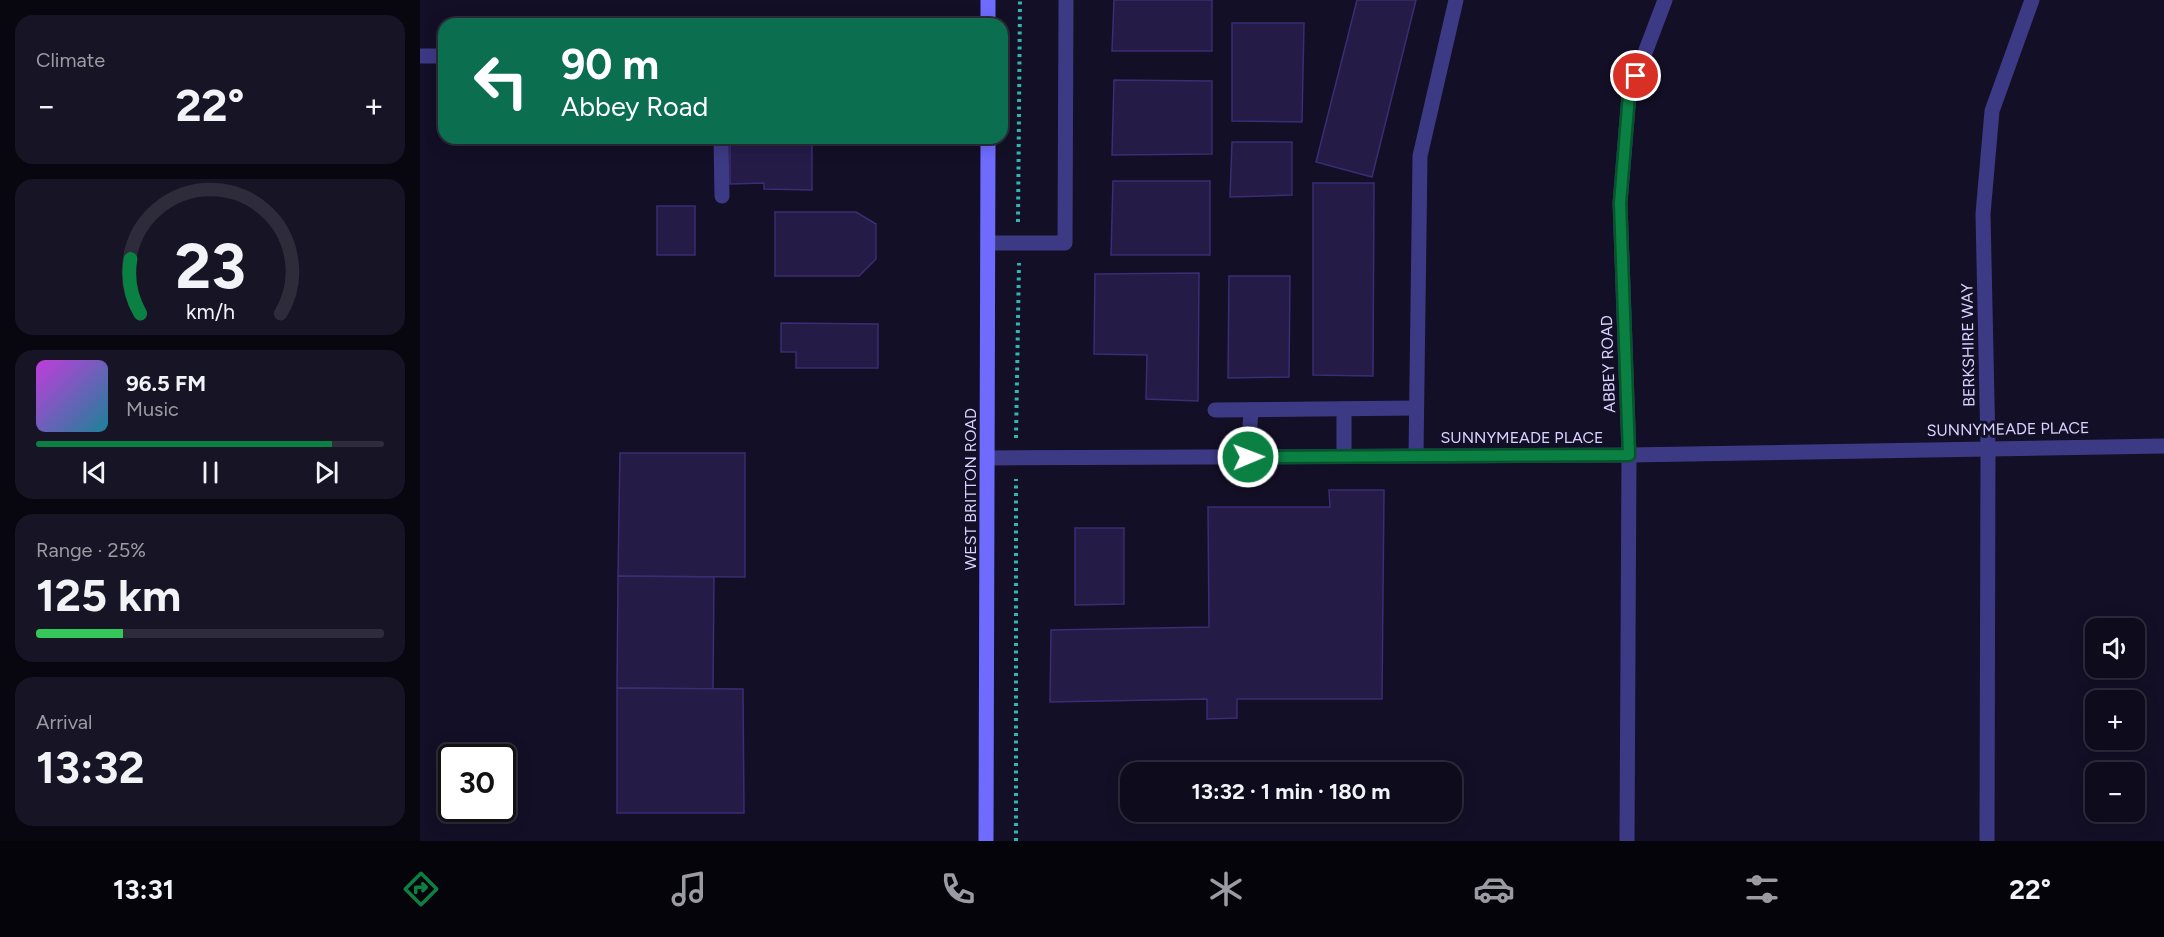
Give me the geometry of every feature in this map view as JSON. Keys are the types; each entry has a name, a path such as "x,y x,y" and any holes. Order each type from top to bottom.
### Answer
{"main road":[{"path":"987,0 988,18"},
{"name":"WEST BRITTON ROAD","path":"986,841 988,144"}],"street":[{"path":"988,243 1065,243 1066,0"},
{"path":"1416,455 1420,156 1456,0"},
{"name":"ABBEY ROAD","path":"1627,841 1629,455 1620,203 1629,95 1665,0"},
{"name":"BERKSHIRE WAY","path":"1987,841 1988,447 1983,214 1992,111 2032,0"},
{"path":"420,56 438,56"},
{"path":"721,144 722,196"},
{"path":"1215,410 1416,408"},
{"path":"1344,409 1344,456"},
{"path":"1248,457 1251,410"},
{"name":"SUNNYMEADE PLACE","path":"988,458 1629,455 1988,447 2164,446"}],"path":[{"path":"1017,425 1020,0"},
{"path":"1016,479 1016,841"}],"building":[{"path":"1114,0 1212,0 1212,51 1112,51"},
{"path":"1357,0 1416,0 1372,177 1316,162"},
{"path":"1232,23 1304,23 1302,122 1232,121"},
{"path":"1114,80 1212,81 1212,154 1112,155"},
{"path":"1232,142 1292,142 1292,195 1230,197"},
{"path":"730,144 812,144 812,190 764,189 764,183 730,184"},
{"path":"1113,181 1210,181 1210,255 1111,255"},
{"path":"1313,183 1374,183 1373,376 1313,375"},
{"path":"657,206 695,206 695,255 657,255"},
{"path":"775,212 856,212 876,224 876,259 859,276 775,276"},
{"path":"1199,273 1198,401 1146,399 1147,355 1094,354 1095,274"},
{"path":"1229,276 1290,276 1289,377 1228,378"},
{"path":"781,323 878,324 878,368 796,368 796,352 781,352"},
{"path":"620,453 745,453 745,577 618,576"},
{"path":"1329,490 1384,490 1382,699 1237,699 1237,718 1207,719 1207,699 1050,702 1051,630 1209,627 1208,507 1330,507"},
{"path":"1075,528 1124,528 1124,604 1075,605"},
{"path":"618,576 714,577 713,689 617,688"},
{"path":"617,688 743,689 744,813 617,813"}],"route":[{"path":"1248,457 1629,455 1620,203 1629,95 1636,76"}]}
